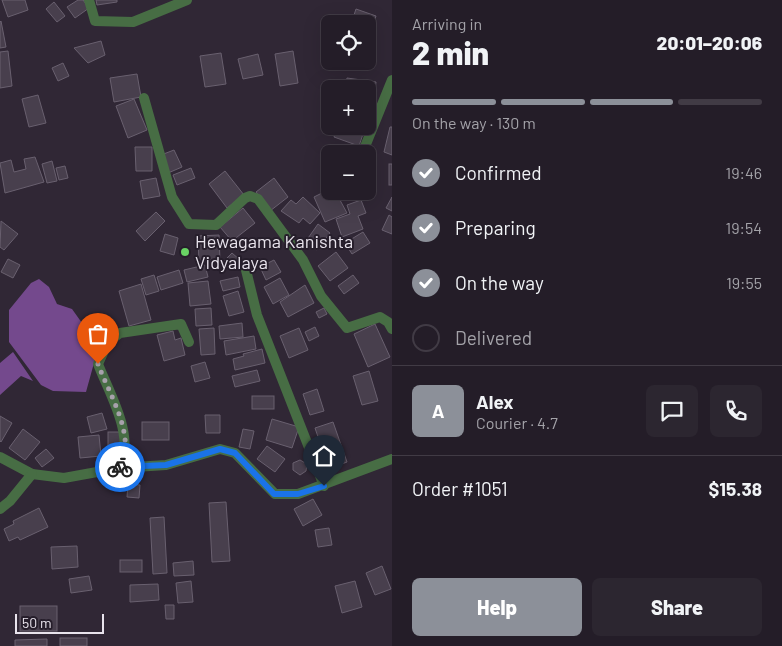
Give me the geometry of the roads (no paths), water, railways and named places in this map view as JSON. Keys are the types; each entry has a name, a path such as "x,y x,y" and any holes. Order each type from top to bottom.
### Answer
{"street":[{"path":"89,0 95,21 133,22 187,0"},
{"path":"366,145 392,80"},
{"path":"144,98 172,197 189,224 216,225 245,198 250,196 258,199 303,260 321,296 347,328 380,317 388,322 392,329"},
{"path":"245,266 258,315 324,486"},
{"path":"119,468 125,458 124,432 98,364 108,342 120,333 181,324 189,342"},
{"path":"0,457 32,474 64,478 119,468 166,465 220,449 235,453 274,494 298,494 392,460"},
{"path":"0,509 10,501 32,474"}],"place":[{"name":"Hewagama Kanishta Vidyalaya","path":"185,252"}]}
